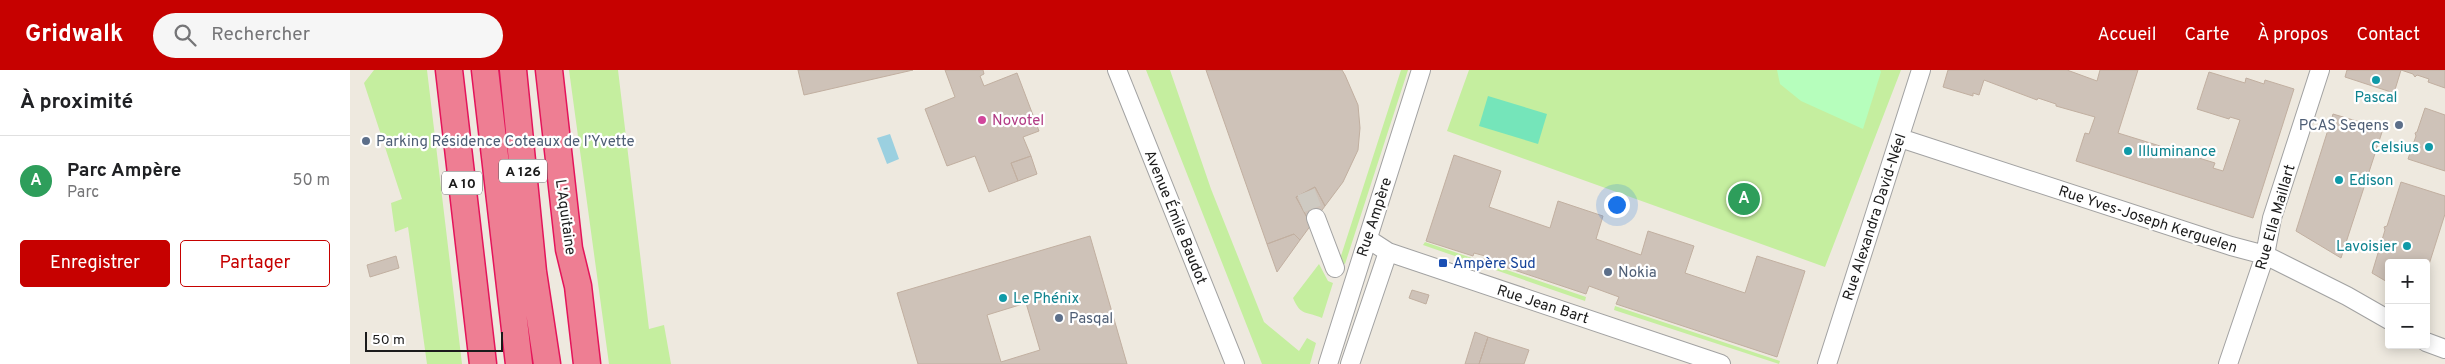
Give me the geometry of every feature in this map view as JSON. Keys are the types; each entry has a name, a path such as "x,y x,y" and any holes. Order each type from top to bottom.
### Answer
{"highway":[{"name":"A 10","path":"449,70 484,364"},
{"name":"A 126","path":"485,70 519,364"},
{"name":"A 126","path":"513,70 533,272 546,364"},
{"name":"L'Aquitaine","path":"548,70 569,249 578,286 587,364"}],"street":[{"name":"Avenue Émile Baudot","path":"1118,70 1235,364"},
{"name":"Rue Ampère","path":"1328,364 1421,70"},
{"name":"Rue Alexandra David-Néel","path":"1827,364 1921,70"},
{"name":"Rue Ella Maillart","path":"2228,364 2265,255 2272,218 2320,70"},
{"name":"Rue Yves-Joseph Kerguelen","path":"1900,138 2230,246 2265,255 2347,296 2385,318"},
{"path":"1316,218 1335,268"},
{"name":"Rue Jean Bart","path":"1368,239 1388,252 1721,364"},
{"name":"Rue Ampère","path":"1350,364 1388,252"},
{"path":"2430,343 2445,349"}],"green space":[{"path":"374,70 427,70 462,364 427,364 408,227 395,232 391,203 402,199 364,83"},
{"path":"569,70 618,70 649,329 664,325 671,364 609,364"},
{"path":"1146,70 1170,70 1211,189 1264,322 1299,351 1307,338 1316,343 1310,364 1262,364"},
{"path":"1401,70 1408,70 1345,264 1339,262"},
{"path":"1469,70 1901,70 1825,267 1447,131"},
{"path":"1777,70 1880,70 1881,72 1863,129 1801,101 1780,84"},
{"path":"1488,96 1547,114 1538,144 1479,126"},
{"path":"1425,242 1586,297 1585,301 1423,245"},
{"path":"1319,264 1328,281 1333,283 1322,318 1302,311 1293,298"},
{"path":"1615,306 1780,361 1779,364 1614,310"}],"water":[{"path":"890,134 899,159 887,164 877,138"}],"building":[{"path":"798,70 913,70 804,95"},
{"name":"Novotel","path":"945,70 983,70 984,74 980,76 984,86 1017,73 1039,131 1023,137 1031,156 1011,163 1018,181 989,192 975,156 947,166 925,109 955,97"},
{"path":"1206,70 1342,70 1345,75 1358,105 1360,128 1358,150 1343,182 1325,206 1315,187 1296,197 1311,225 1300,240 1294,234 1267,244"},
{"name":"Illuminance","path":"1948,70 2067,70 2097,81 2100,70 2138,70 2118,133 2215,163 2213,168 2223,171 2240,120 2230,117 2229,119 2197,109 2209,72 2245,83 2246,78 2264,84 2265,80 2294,89 2253,218 2076,161 2085,133 2089,134 2095,117 2056,106 2056,104 2038,98 2037,100 1984,80 1979,95 1973,93 1973,96 1943,87"},
{"name":"Pascal","path":"2347,70 2401,70 2394,93 2345,77"},
{"path":"2401,70 2445,70 2445,88 2428,82 2429,79 2417,75 2415,77 2413,74"},
{"name":"Celsius","path":"2425,108 2445,115 2445,171 2408,159 2416,136 2415,133"},
{"name":"Edison","path":"2333,114 2383,129 2341,258 2296,231"},
{"path":"1454,155 1501,171 1489,207 1550,228 1558,201 1603,216 1596,239 1641,255 1648,231 1694,246 1685,273 1745,293 1757,256 1805,271 1777,357 1616,304 1619,297 1589,286 1586,294 1484,260 1485,256 1474,253 1473,256 1426,241"},
{"path":"1031,156 1037,174 1018,181 1011,163"},
{"name":"Lavoisier","path":"2401,182 2445,196 2445,214 2430,261 2430,259 2385,259 2385,281 2372,273 2385,230 2384,227 2387,226"},
{"path":"1315,187 1325,206 1311,225 1296,197"},
{"path":"1294,234 1300,240 1277,272 1267,244"},
{"name":"Le Phénix","path":"1090,236 1127,364 918,364 897,293","holes":["1026,303 1040,350 1001,362 987,315"]},
{"path":"396,256 399,268 370,277 367,265"},
{"path":"1412,290 1429,295 1426,304 1409,298"},
{"path":"1475,332 1488,337 1479,364 1465,364"},
{"path":"1488,337 1529,350 1524,364 1479,364"}],"tunnel":[{"path":"1306,192 1316,218"}],"place":[{"name":"Pascal","path":"2376,80"},
{"name":"Novotel","path":"982,120"},
{"name":"PCAS Seqens","path":"2399,125"},
{"name":"Parking Résidence Coteaux de l’Yvette","path":"366,141"},
{"name":"Celsius","path":"2429,147"},
{"name":"Illuminance","path":"2128,151"},
{"name":"Edison","path":"2339,180"},
{"name":"Parc Ampère","path":"1744,199"},
{"name":"Lavoisier","path":"2407,246"},
{"name":"Ampère Sud","path":"1443,263"},
{"name":"Nokia","path":"1608,272"},
{"name":"Le Phénix","path":"1003,298"},
{"name":"Pasqal","path":"1059,318"}]}
